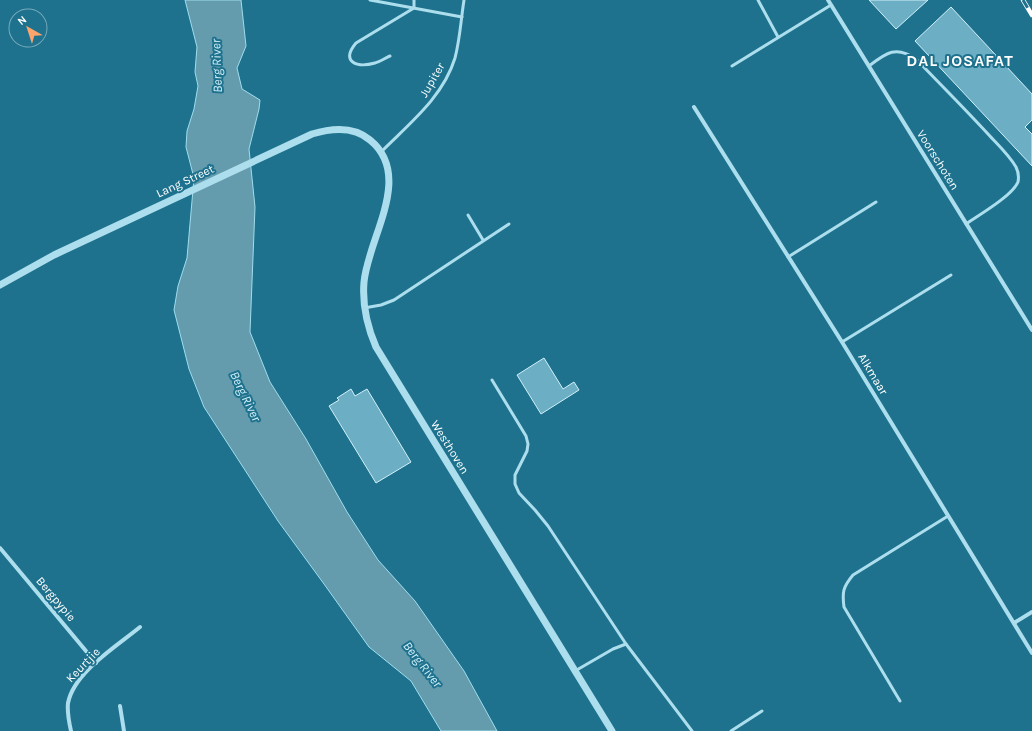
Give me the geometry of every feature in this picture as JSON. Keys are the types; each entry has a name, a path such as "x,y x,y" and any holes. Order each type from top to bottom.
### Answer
{"street":[{"name":"Voorschoten","path":"828,0 1032,330"},
{"name":"Alkmaar","path":"694,107 842,342 1032,653"},
{"name":"Lang Street","path":"0,285 54,255 312,134 338,129 349,130 368,138 382,151"},
{"name":"Westhoven","path":"382,151 387,162 390,185 387,200 366,268 364,283 364,308 369,330 376,347 612,731"},
{"name":"Bergpypie","path":"0,548 96,663"},
{"path":"1014,623 1032,612"},
{"name":"Keurtjie","path":"71,731 68,705 71,692 80,679 96,663 140,627"},
{"path":"120,706 124,731"}],"lane":[{"path":"370,0 462,17"},
{"path":"414,0 414,8"},
{"name":"Jupiter","path":"382,151 426,108 438,94 455,57 464,0"},
{"path":"758,0 778,37"},
{"path":"732,66 831,5"},
{"path":"390,56 377,63 359,65 350,61 349,54 352,48 361,40 414,8"},
{"path":"868,66 884,55 892,52 900,51 908,53 916,59 982,127 1017,168 1018,182 1012,189 1001,200 966,224"},
{"path":"788,257 876,202"},
{"path":"468,215 483,240"},
{"path":"364,308 381,305 394,300 509,224"},
{"path":"842,342 951,275"},
{"path":"492,380 526,436 528,444 527,451 515,475 515,484 519,493 548,526 626,644 692,731"},
{"path":"900,701 844,607 842,594 846,584 853,575 948,516"},
{"path":"575,671 613,649 626,644"},
{"path":"731,731 762,711"}],"water":[{"name":"Berg River","path":"185,0 241,0 246,46 237,68 242,89 260,100 249,149 255,207 250,332 270,382 306,439 347,512 378,560 415,601 464,671 497,731 441,731 411,681 369,647 278,521 204,407 189,369 174,310 178,286 187,258 194,178 186,147 187,131 194,109 198,86 195,72 197,47"}],"building":[{"path":"869,0 928,0 896,29"},
{"path":"951,7 1032,94 1032,120 1025,127 1032,134 1032,166 915,41"},
{"path":"544,358 563,389 574,382 579,390 541,414 517,375"},
{"path":"351,389 355,396 367,389 411,462 376,483 329,406 339,400 337,398"}],"railway":[{"path":"1023,0 1032,15"}],"district":[{"name":"DAL JOSAFAT","path":"960,60"}]}
